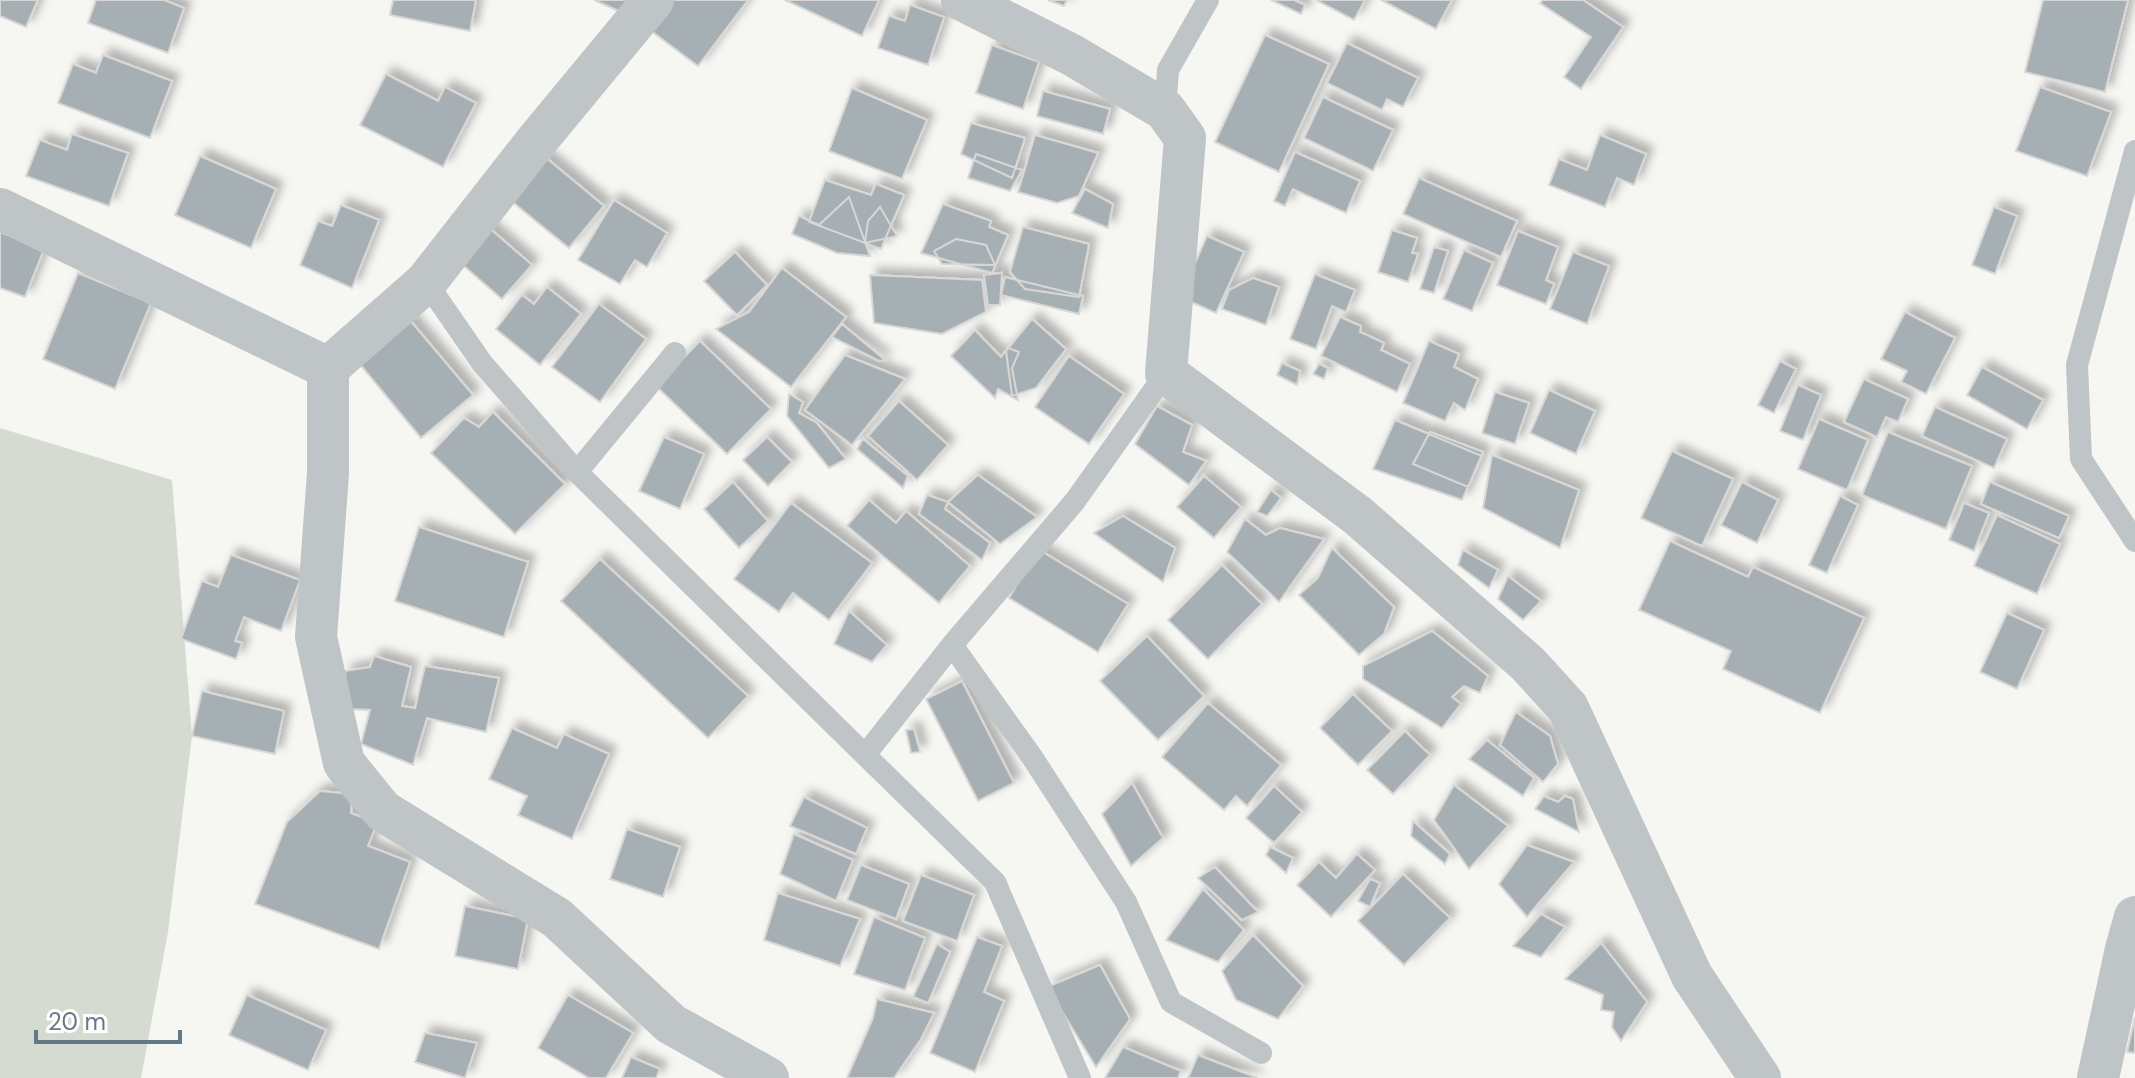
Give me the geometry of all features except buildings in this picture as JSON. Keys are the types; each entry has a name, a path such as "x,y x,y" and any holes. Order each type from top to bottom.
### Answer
{"street":[{"path":"653,0 534,144 426,282 328,368 328,473 316,637 344,763 383,811 557,918 671,1024 768,1078"},
{"path":"962,0 1072,55 1165,110 1185,138 1166,373 1357,515 1528,664 1568,708 1692,976 1760,1078"},
{"path":"0,209 328,368"},
{"path":"2098,1078 2135,917"}],"lane":[{"path":"1165,110 1168,70 1208,0"},
{"path":"2135,151 2077,365 2081,459 2135,541"},
{"path":"426,282 482,363 577,472 995,882 1080,1078"},
{"path":"577,472 675,353"},
{"path":"865,755 952,645 1075,501 1166,373"},
{"path":"952,645 1032,757 1126,902 1171,1002 1261,1053"}],"shaded area":[{"path":"0,428 172,480 192,736 168,932 141,1078 0,1078"}]}
